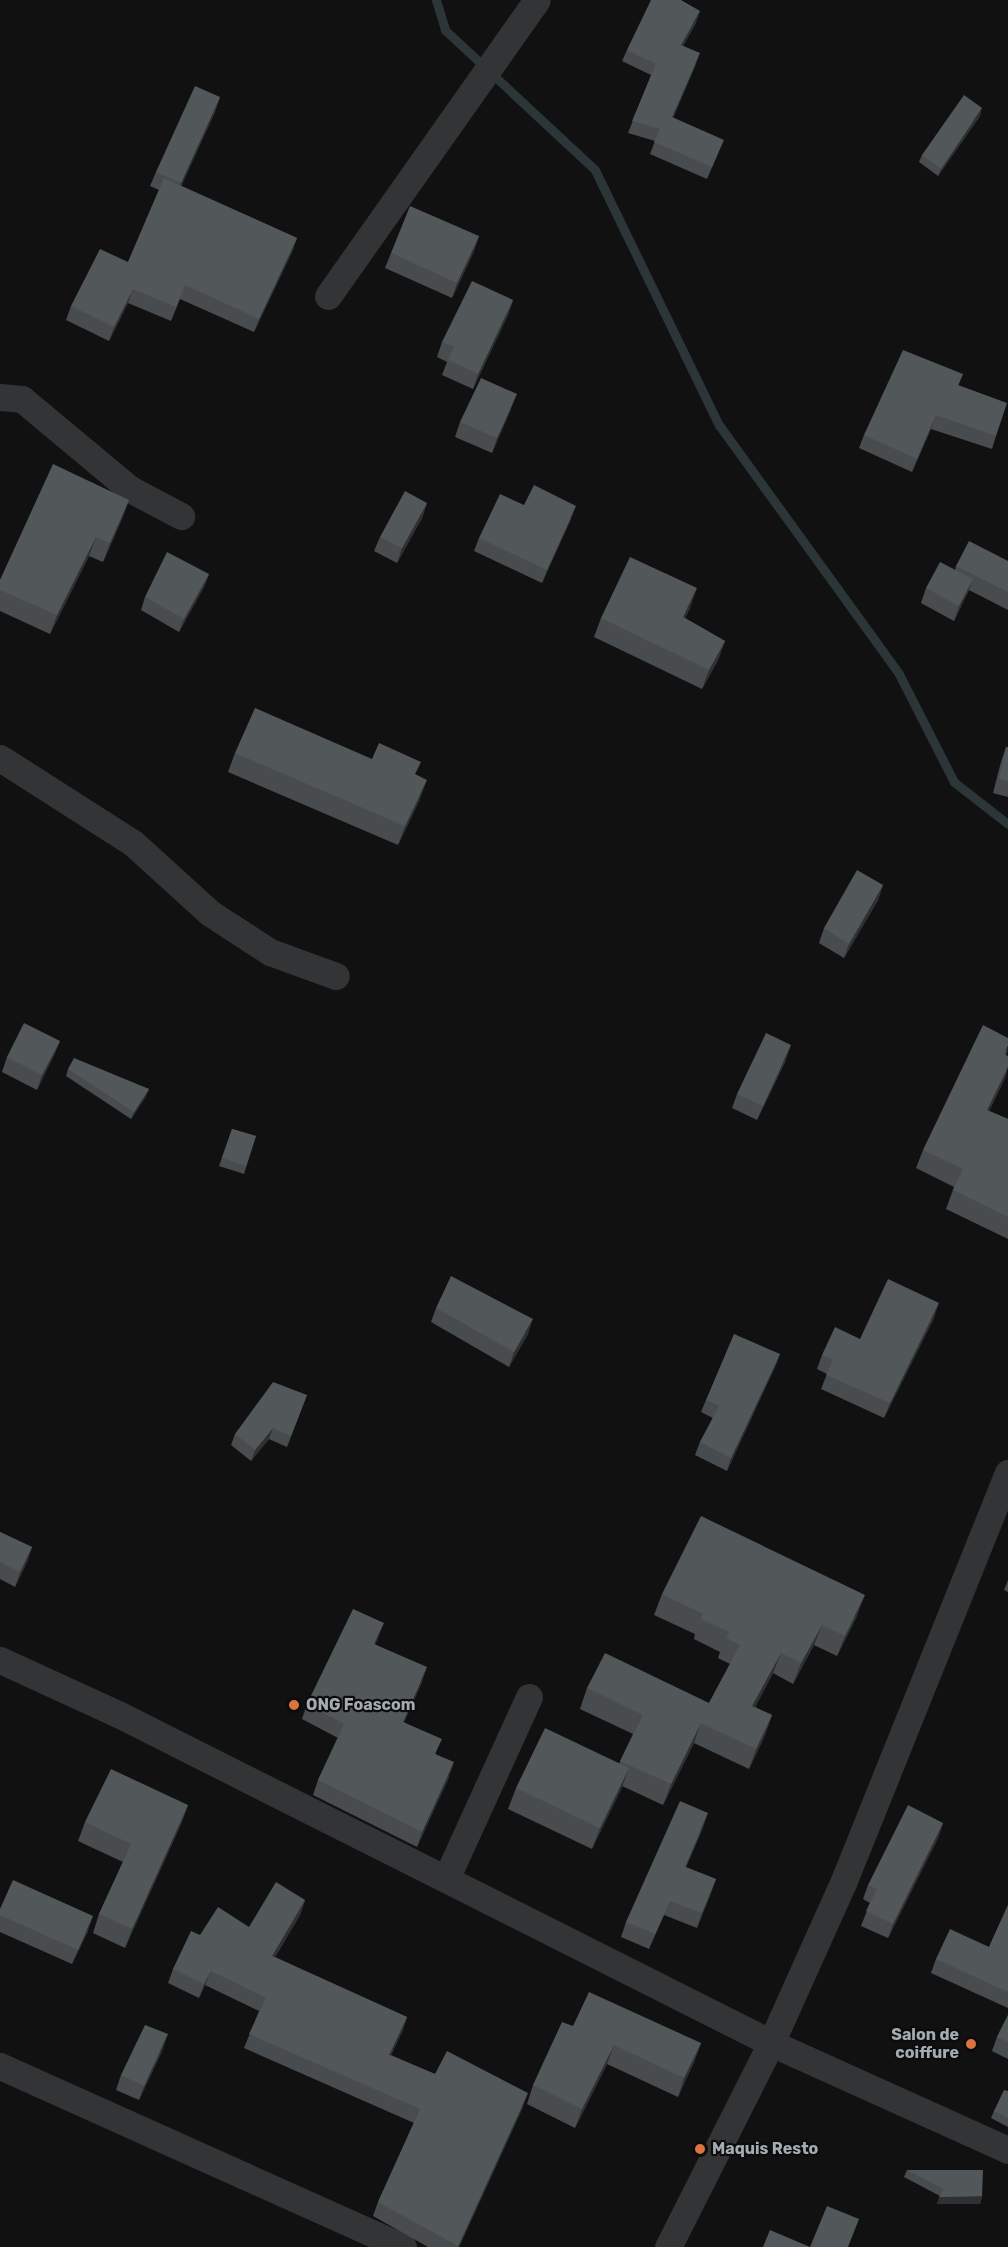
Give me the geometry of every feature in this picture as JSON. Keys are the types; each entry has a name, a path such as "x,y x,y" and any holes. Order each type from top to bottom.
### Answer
{"street":[{"path":"328,296 537,0"},
{"path":"0,397 22,399 130,489 181,516"},
{"path":"0,758 133,843 210,913 270,952 336,976"},
{"path":"668,2247 771,2043 843,1883 1008,1473"},
{"path":"0,1660 771,2043 1008,2150"},
{"path":"446,1880 529,1697"},
{"path":"0,2066 403,2247"}],"building":[{"path":"651,0 681,0 700,11 681,45 700,53 672,117 724,140 712,167 654,142 660,129 632,121 656,64 627,50"},
{"path":"195,86 220,97 181,183 156,172"},
{"path":"964,95 982,108 941,169 922,155"},
{"path":"164,178 297,238 259,319 185,285 176,307 133,289 114,327 71,306 100,249 128,262"},
{"path":"410,206 479,236 457,283 391,253"},
{"path":"472,281 513,300 478,374 448,360 454,347 442,342"},
{"path":"903,350 963,374 958,385 1007,403 996,436 936,415 917,459 864,435"},
{"path":"481,378 517,394 497,438 460,422"},
{"path":"53,464 129,500 110,543 96,537 57,615 0,590 0,580"},
{"path":"534,485 576,506 547,570 479,538 500,494 524,505"},
{"path":"405,491 427,503 402,548 380,537"},
{"path":"969,541 1008,561 1008,592 956,566"},
{"path":"167,552 209,574 184,619 145,597"},
{"path":"630,557 697,588 683,617 725,641 709,670 601,618"},
{"path":"940,562 973,579 959,606 926,588"},
{"path":"255,708 372,759 379,743 421,762 415,774 427,780 405,826 235,753"},
{"path":"1006,747 1008,747 1008,781 999,779"},
{"path":"857,870 883,885 849,944 824,928"},
{"path":"24,1023 60,1041 42,1075 7,1057"},
{"path":"983,1025 1008,1038 1008,1046 1004,1054 1008,1056 1008,1067 987,1110 1008,1119 1008,1217 953,1190 963,1169 923,1150"},
{"path":"766,1033 791,1045 763,1106 737,1094"},
{"path":"74,1058 149,1089 134,1112 68,1069"},
{"path":"232,1129 256,1136 246,1166 222,1158"},
{"path":"451,1276 533,1319 514,1352 436,1308"},
{"path":"888,1279 939,1303 890,1403 826,1375 833,1360 822,1355 835,1327 860,1339"},
{"path":"734,1334 780,1354 731,1458 700,1442 719,1406 706,1400"},
{"path":"273,1382 307,1395 291,1436 273,1428 255,1450 235,1434"},
{"path":"701,1516 865,1595 845,1636 822,1625 801,1663 781,1653 752,1706 772,1715 756,1749 701,1723 671,1784 620,1761 643,1715 587,1688 605,1653 709,1703 740,1645 726,1638 729,1632 701,1619 703,1614 662,1594"},
{"path":"0,1532 32,1547 20,1572 0,1562"},
{"path":"353,1609 384,1623 374,1644 427,1667 403,1722 442,1739 435,1754 454,1762 422,1832 318,1780 344,1724 307,1704"},
{"path":"545,1728 629,1768 600,1828 516,1788"},
{"path":"111,1769 188,1805 132,1929 99,1914 131,1844 85,1822"},
{"path":"680,1801 708,1813 685,1867 716,1879 702,1913 670,1901 655,1934 626,1922"},
{"path":"908,1805 943,1823 893,1924 866,1911 877,1889 868,1885"},
{"path":"13,1880 93,1916 78,1950 0,1915 0,1909"},
{"path":"276,1882 305,1900 272,1956 407,2017 389,2055 435,2074 447,2051 528,2093 458,2246 378,2202 420,2109 249,2034 266,1998 211,1971 204,1984 173,1969 191,1931 200,1935 218,1907 249,1927"},
{"path":"1008,1905 1008,1992 936,1959 950,1929 989,1947"},
{"path":"589,1992 701,2043 684,2078 614,2045 582,2109 533,2085 562,2022 573,2026"},
{"path":"1008,2015 1008,2042 997,2037"},
{"path":"145,2025 168,2034 144,2086 121,2075"},
{"path":"1004,2090 1008,2091 1008,2118 994,2111"},
{"path":"907,2170 983,2170 982,2196 939,2197 944,2189"},
{"path":"827,2206 859,2219 848,2247 810,2247"},
{"path":"770,2230 810,2247 763,2247"}],"waterway":[{"path":"436,0 445,30 595,170 719,425 899,674 954,782 1008,824"}],"place":[{"name":"ONG Foascom","path":"294,1705"},
{"name":"Salon de coiffure","path":"971,2044"},
{"name":"Maquis Resto","path":"700,2149"}]}
